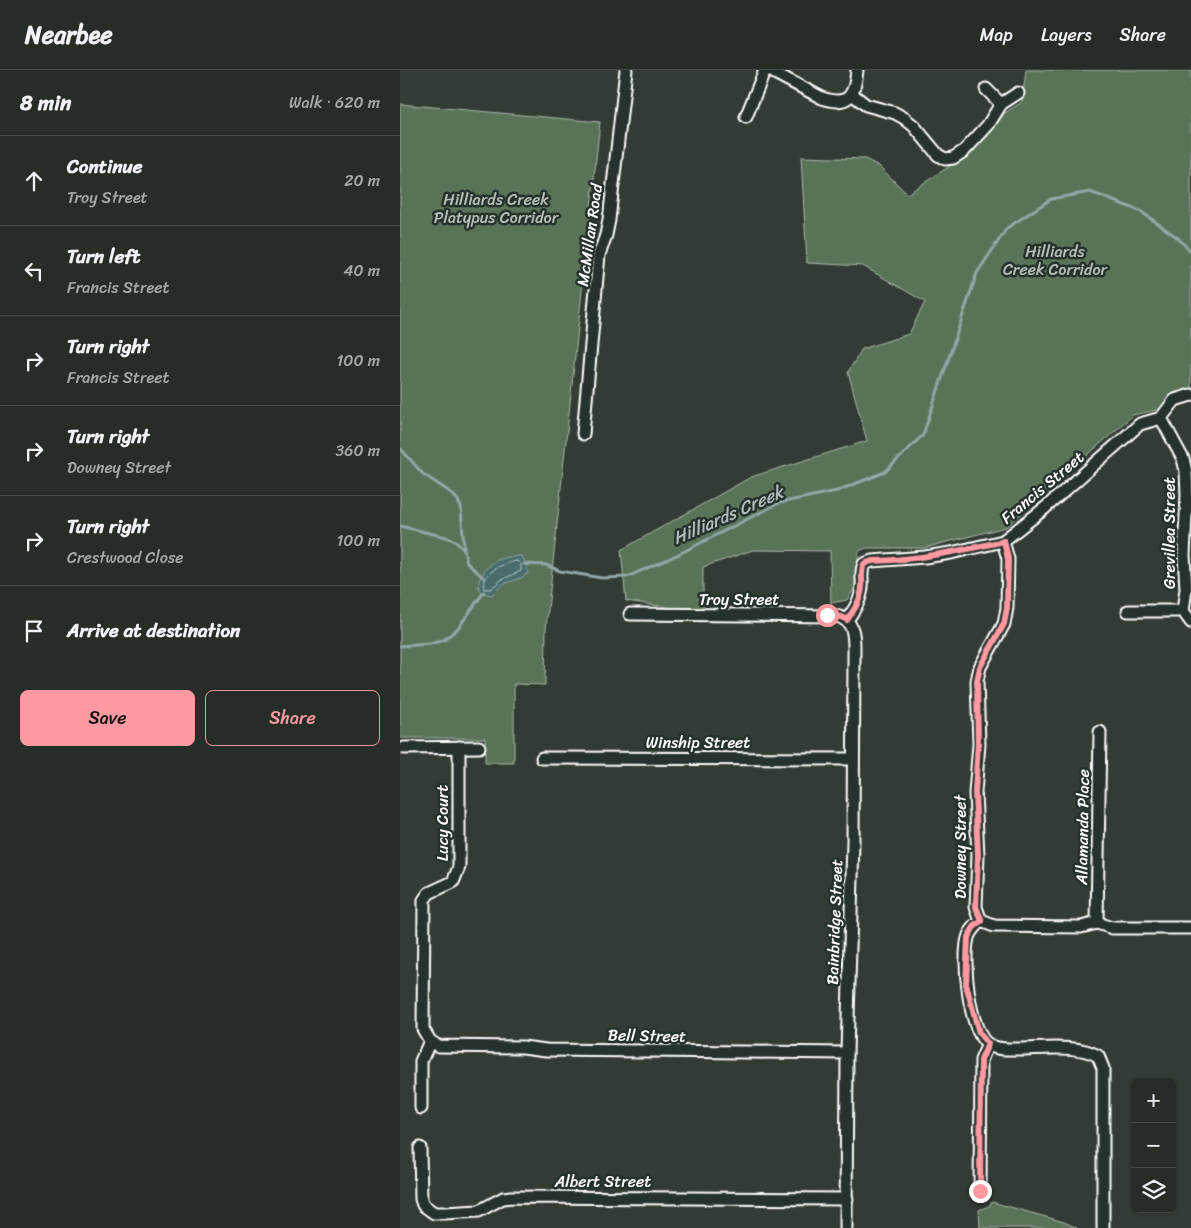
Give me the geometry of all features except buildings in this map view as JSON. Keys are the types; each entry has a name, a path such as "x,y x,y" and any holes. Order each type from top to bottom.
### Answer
{"street":[{"name":"McMillan Road","path":"583,434 599,255 608,227 626,70"},
{"path":"746,117 767,70 822,98 840,101 852,94 857,70"},
{"path":"986,88 1001,104"},
{"path":"852,94 866,105 896,113 904,118 914,126 938,155 945,159 953,158 964,151 988,125 1001,104 1018,93"},
{"path":"1161,418 1175,400 1191,395"},
{"name":"Francis Street","path":"847,620 859,602 864,564 872,561 951,553 1004,541 1046,508 1140,424 1161,418"},
{"name":"Grevillea Street","path":"1161,418 1183,459 1186,471 1187,494 1184,555 1186,589 1183,611 1191,622"},
{"name":"Downey Street","path":"982,921 976,907 978,855 975,793 978,744 977,681 980,667 1004,624 1007,608 1008,559 1004,541"},
{"path":"1128,611 1183,611"},
{"name":"Troy Street","path":"630,614 827,615 842,617 847,620"},
{"name":"Bainbridge Street","path":"846,1228 847,1052 853,842 854,635 852,627 847,620"},
{"name":"Allamanda Place","path":"1097,924 1100,732"},
{"path":"404,748 479,747"},
{"name":"Lucy Court","path":"430,1041 423,1029 424,900 429,893 453,882 459,867 458,748"},
{"name":"Winship Street","path":"542,758 853,759"},
{"path":"1103,1228 1103,1068 1098,1056 1083,1050 1002,1049 988,1044 979,1033 966,984 968,937 974,927 982,921 994,926 1080,927 1097,924 1112,928 1191,928"},
{"path":"421,1108 421,1061 430,1041"},
{"name":"Bell Street","path":"430,1041 438,1046 523,1047 546,1050 847,1052"},
{"path":"980,1191 981,1060 988,1044"},
{"name":"Albert Street","path":"420,1148 420,1192 423,1205 434,1213 479,1211 503,1198 511,1196 847,1199"}],"green space":[{"name":"Hilliards Creek Corridor","path":"1026,70 1191,70 1191,390 1174,395 1161,409 1133,415 1006,527 924,548 866,548 859,551 855,587 847,600 831,603 830,551 753,550 703,567 703,609 681,609 626,601 621,550 751,477 867,441 848,372 862,349 909,334 925,302 863,266 807,263 801,157 865,159 879,166 907,194 973,151 1006,112 1022,102"},
{"name":"Hilliards Creek Platypus Corridor","path":"400,104 600,122 546,628 545,685 514,684 514,763 485,763 485,738 400,738"},
{"path":"992,1202 1064,1222 1077,1228 980,1228 979,1210 989,1206"}],"water":[{"path":"521,556 526,563 528,573 521,578 503,584 492,595 480,590 479,581 489,566 500,559"}],"waterway":[{"name":"Hilliards Creek","path":"524,564 546,565 560,571 602,578 627,577 677,555 779,503 837,491 885,472 923,435 977,273 1007,228 1051,199 1090,192 1140,211 1178,238 1191,252"},
{"path":"400,448 423,474 457,499 461,507 464,550"},
{"path":"400,526 455,541 464,550 467,563 485,579"},
{"name":"Hilliards Creek","path":"400,646 430,644 444,640 458,628 484,592"}],"route":[{"path":"827,615 842,617 847,620 859,602 864,564 872,561 951,553 1004,541 1008,559 1007,608 1004,624 980,667 977,681 978,744 975,793 978,855 976,907 982,921 974,927 968,937 966,984 979,1033 988,1044 981,1060 980,1191"}]}
